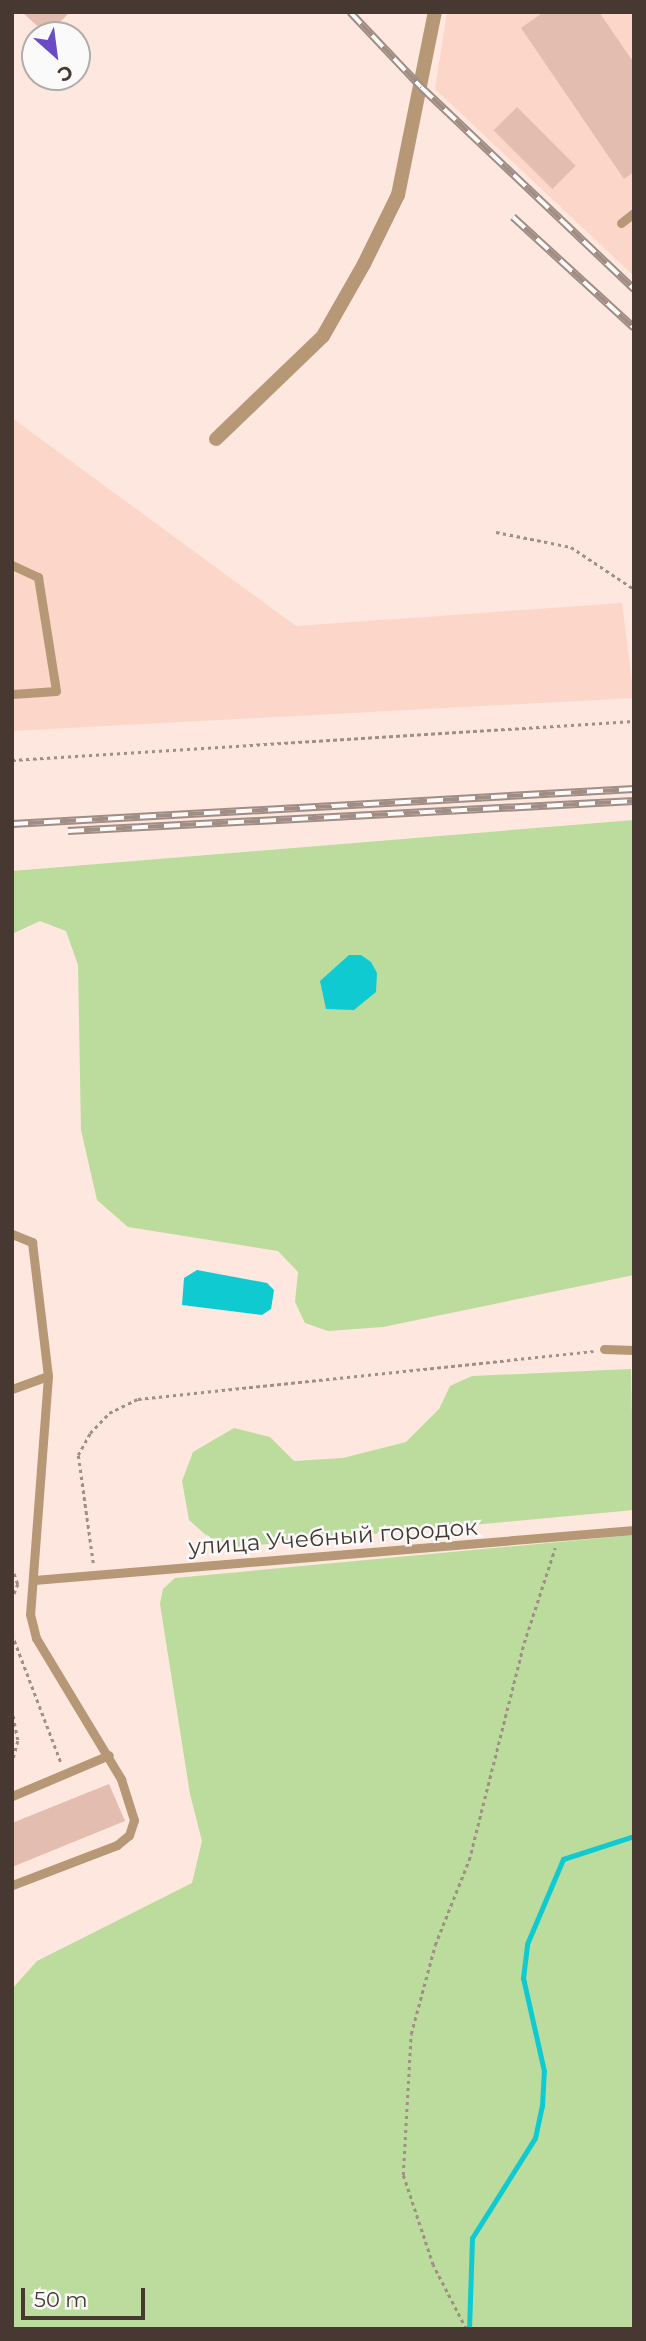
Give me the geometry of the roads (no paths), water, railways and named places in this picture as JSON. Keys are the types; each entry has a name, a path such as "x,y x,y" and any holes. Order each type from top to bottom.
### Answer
{"street":[{"path":"216,439 323,336 364,264 398,195 435,12"}],"lane":[{"path":"621,223 634,213"},
{"path":"12,565 38,577 56,691 12,694"},
{"path":"12,1234 32,1242 48,1376 30,1614 36,1638 108,1755 134,1820 129,1835 117,1844 12,1885"},
{"path":"604,1349 634,1350"},
{"path":"12,1389 48,1376"},
{"name":"улица Учебный городок","path":"34,1580 557,1539 634,1530"},
{"path":"12,1796 108,1755"}],"water":[{"path":"349,955 361,955 371,962 377,973 376,992 354,1010 326,1009 320,981"},
{"path":"197,1270 267,1283 274,1290 271,1309 262,1315 182,1305 184,1278"}],"waterway":[{"path":"469,2329 472,2238 535,2138 542,2106 544,2071 523,1978 527,1944 563,1859 634,1836"}],"railway":[{"path":"350,12 421,87 634,289"},
{"path":"513,217 634,328"},
{"path":"12,824 634,789"},
{"path":"68,831 634,801"}]}
